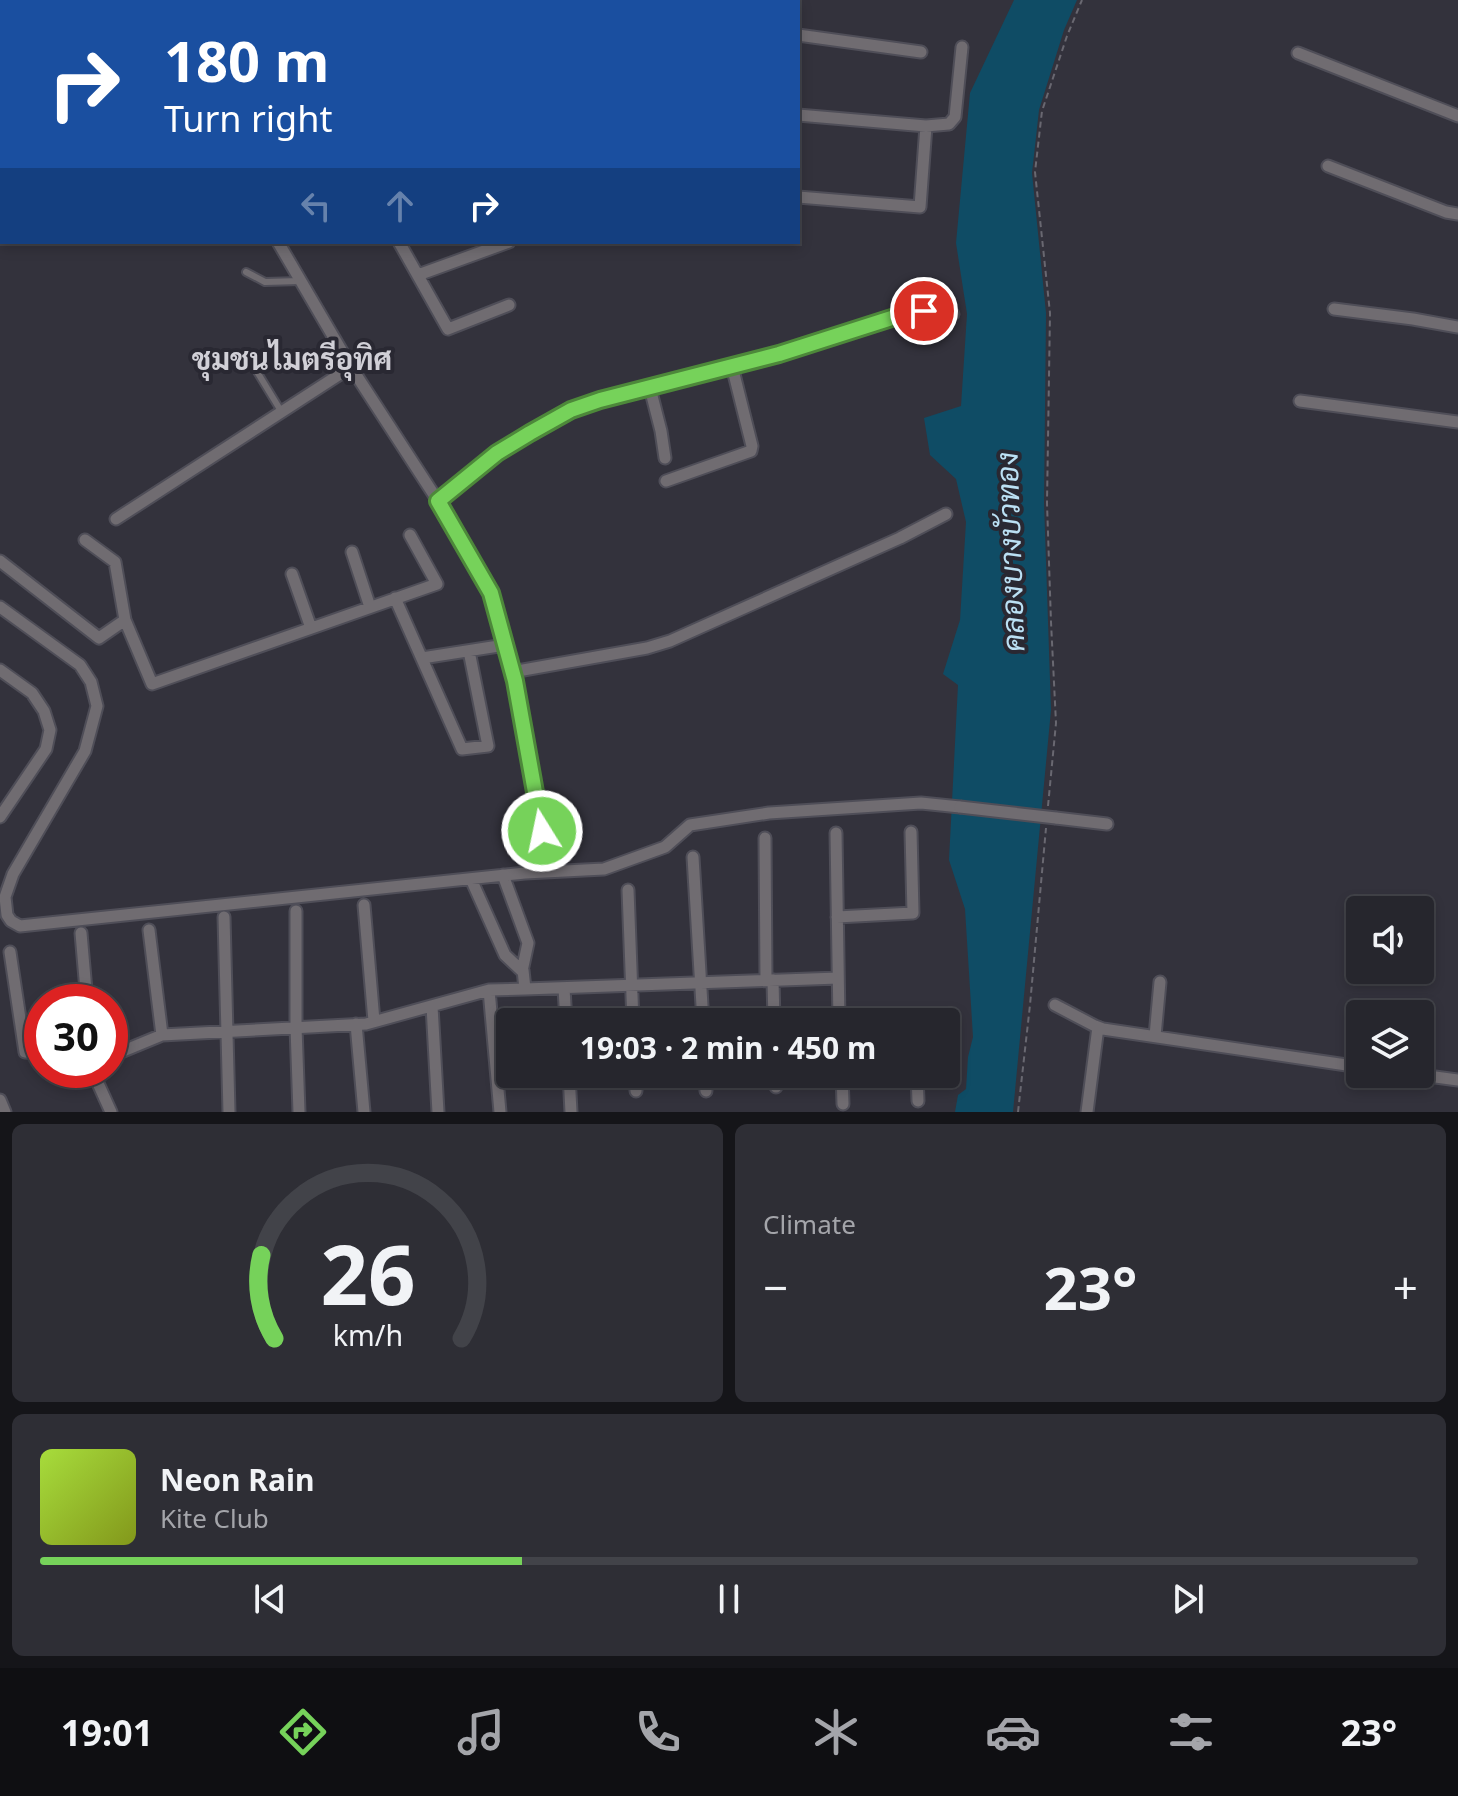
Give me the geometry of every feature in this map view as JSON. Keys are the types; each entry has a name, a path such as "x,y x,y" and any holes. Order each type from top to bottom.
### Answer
{"street":[{"path":"800,35 921,52"},
{"path":"800,115 926,126 949,124 955,117 962,47"},
{"path":"1298,53 1458,116"},
{"path":"800,197 920,207 926,126"},
{"path":"1328,166 1458,214"},
{"path":"282,244 351,367 438,501 491,593 512,672 542,831"},
{"path":"400,244 448,329 509,305"},
{"path":"418,275 503,244"},
{"path":"1334,309 1458,327"},
{"path":"438,501 497,453 571,410 779,354 909,313 953,314"},
{"path":"666,481 751,451 732,366"},
{"path":"116,519 351,367"},
{"path":"650,388 665,458"},
{"path":"1300,401 1458,422"},
{"path":"512,672 647,648 670,641 900,538 946,514"},
{"path":"85,540 115,562 125,620 152,684 437,584 410,535"},
{"path":"352,552 370,607"},
{"path":"0,561 99,638 125,620"},
{"path":"292,574 311,628"},
{"path":"395,598 462,749 488,746 469,651"},
{"path":"0,607 80,665 91,682 97,706 85,751 9,885 5,897 7,915 20,926 503,875 604,869 665,847 690,825 769,813 921,803 1107,824"},
{"path":"422,658 505,645"},
{"path":"0,670 32,693 44,711 50,730 46,749 0,817"},
{"path":"837,917 913,913 911,832"},
{"path":"836,833 839,1008"},
{"path":"765,838 773,1008"},
{"path":"693,857 702,1008"},
{"path":"503,875 528,943 523,970 525,989"},
{"path":"471,879 505,955 523,970"},
{"path":"628,890 632,1008"},
{"path":"364,905 374,1021"},
{"path":"296,911 299,1112"},
{"path":"224,917 229,1112"},
{"path":"149,930 162,1035"},
{"path":"81,933 85,984"},
{"path":"10,952 24,1045"},
{"path":"128,1049 162,1035 356,1024 489,990 838,978"},
{"path":"1155,1036 1160,982"},
{"path":"564,988 565,1008"},
{"path":"489,990 500,1112"},
{"path":"1055,1005 1098,1027 1346,1065"},
{"path":"432,1006 438,1112"},
{"path":"356,1024 364,1112"},
{"path":"1087,1112 1098,1027"},
{"path":"1434,1077 1458,1080"},
{"path":"100,1088 111,1112"},
{"path":"570,1088 571,1112"},
{"path":"842,1088 843,1104"},
{"path":"918,1088 918,1101"},
{"path":"0,1100 5,1112"}],"lane":[{"path":"246,272 265,282 301,281"},
{"path":"256,370 281,412"}],"path":[{"path":"1018,1112 1050,818 1056,723 1047,503 1050,313 1035,172 1042,111 1082,0"}],"water":[{"name":"คลองบางบัวทอง","path":"1014,0 1077,0 1064,30 1039,110 1032,173 1046,313 1044,503 1051,710 1013,1112 955,1112 958,1095 966,1089 973,1037 965,909 949,860 958,685 943,674 960,620 966,522 956,479 930,455 924,418 961,406 967,314 956,243 970,93"}],"district":[{"name":"ชุมชนไมตรีอุทิศ","path":"292,360"}],"route":[{"path":"542,831 515,681 491,593 438,501 497,453 571,410 924,311"}]}
